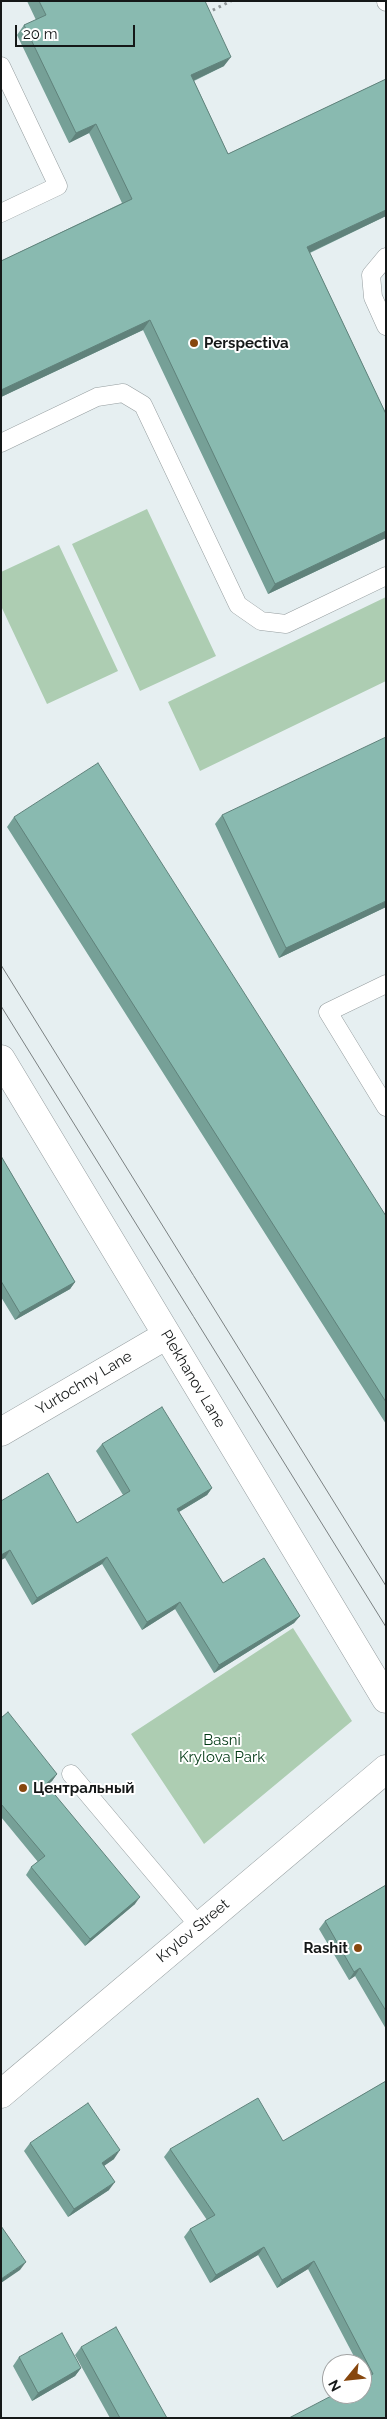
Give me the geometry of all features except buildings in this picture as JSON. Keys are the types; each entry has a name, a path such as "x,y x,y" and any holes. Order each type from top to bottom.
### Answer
{"street":[{"name":"Plekhanov Lane","path":"1,1059 386,1699"},
{"name":"Yurtochny Lane","path":"1,1432 167,1334"},
{"name":"Krylov Street","path":"1,2094 386,1768"}],"lane":[{"path":"1,66 58,186 1,214"},
{"path":"386,257 371,275 372,297 386,326"},
{"path":"1,443 97,397 123,393 143,405 238,605 261,621 286,624 386,576"},
{"path":"386,984 328,1012 386,1108"},
{"path":"71,1774 200,1926"}],"path":[{"path":"200,16 231,1"}],"green space":[{"path":"147,509 216,656 140,691 72,544"},
{"path":"59,545 118,671 47,704 1,606 1,572"},
{"path":"386,597 386,681 200,771 168,702"},
{"name":"Basni Krylova Park","path":"293,1628 352,1721 204,1844 131,1734"}],"tram line":[{"path":"1,965 386,1586"},
{"path":"1,1006 386,1627"}],"place":[{"name":"Perspectiva","path":"194,343"},
{"name":"Центральный","path":"23,1788"},
{"name":"Rashit","path":"358,1948"}]}
